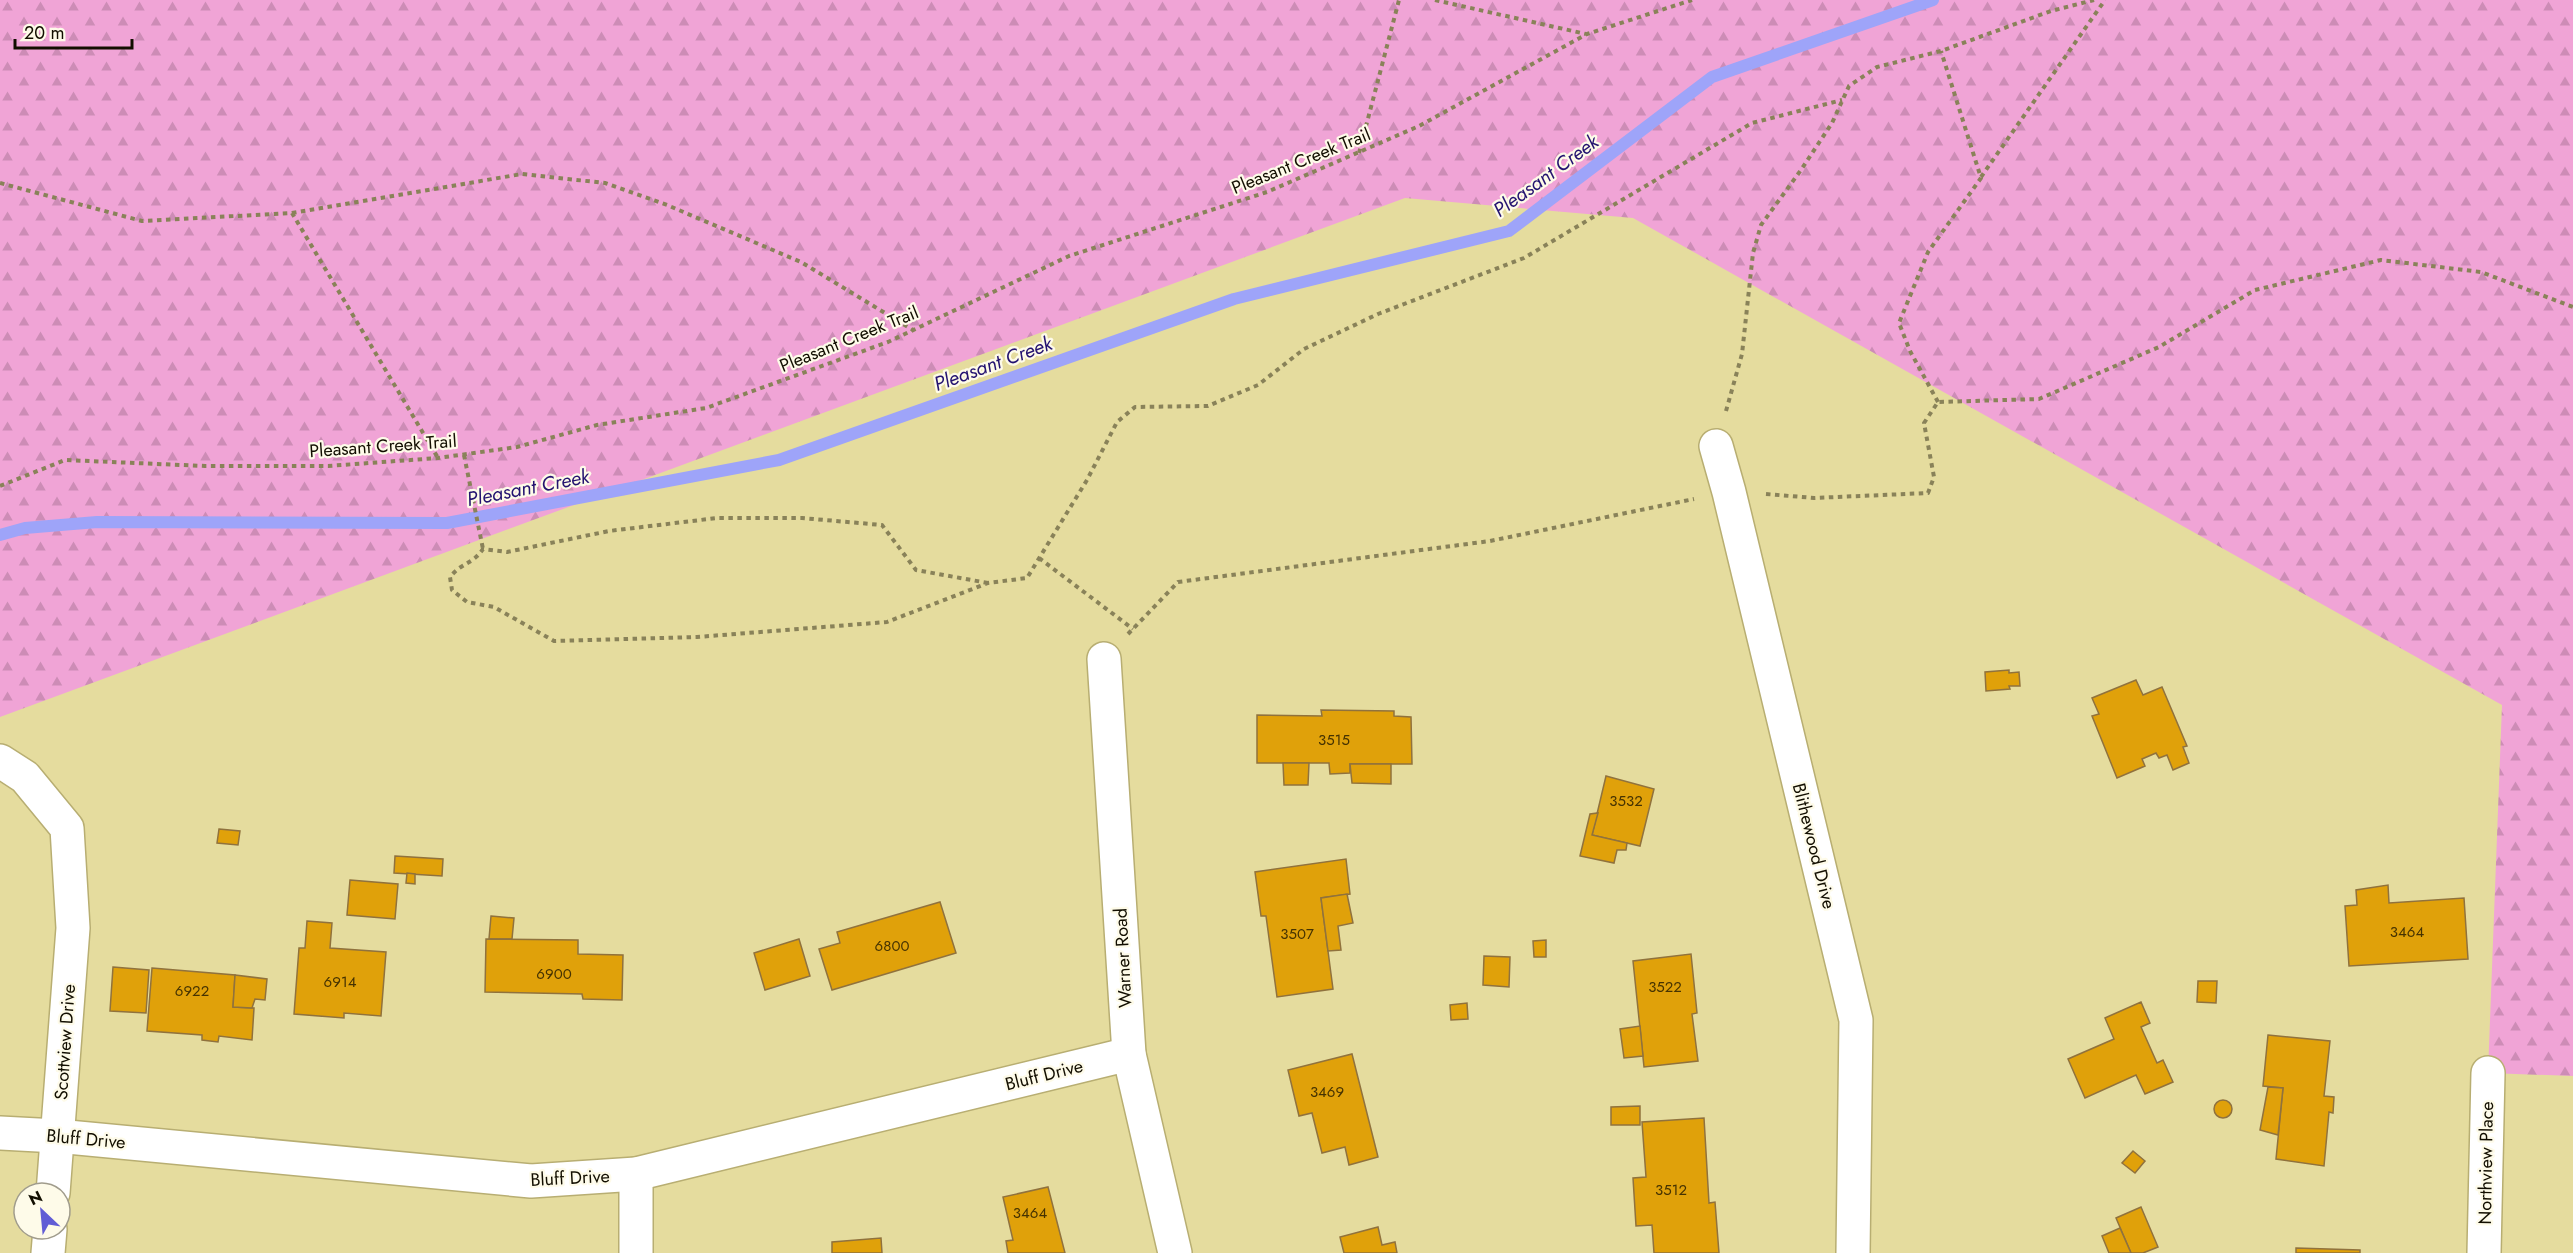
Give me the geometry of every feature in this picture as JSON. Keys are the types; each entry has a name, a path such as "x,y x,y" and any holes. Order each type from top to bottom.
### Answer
{"street":[{"name":"Blithewood Drive","path":"1716,446 1856,1020 1853,1253"},
{"name":"Warner Road","path":"1104,658 1129,1054 1175,1253"},
{"name":"Scottview Drive","path":"0,761 25,777 67,828 74,928 54,1181"},
{"name":"Bluff Drive","path":"0,1133 57,1136 531,1181 636,1174 1129,1054"},
{"name":"Northview Place","path":"2484,1253 2488,1074"},
{"path":"636,1174 636,1253"}],"path":[{"path":"1359,153 1399,0"},
{"path":"1435,0 1587,34"},
{"name":"Pleasant Creek Trail","path":"0,486 65,460 206,466 328,466 438,458 517,447 597,425 706,408 888,342 1069,256 1267,192 1419,126 1587,34 1692,0"},
{"path":"1716,446 1742,354 1753,253 1761,225 1832,123 1849,86 1877,67 1941,51 2051,12 2094,0"},
{"path":"1938,402 1910,351 1899,323 1928,252 2105,0"},
{"path":"1941,51 1981,178"},
{"path":"464,455 483,549 476,561 459,566 450,577 452,590 467,602 494,607 554,641 697,637 887,622 988,583 1027,578 1088,480 1117,422 1135,407 1208,406 1258,385 1304,349 1378,314 1524,258 1752,123 1842,100"},
{"path":"0,183 142,221 292,213 522,174 604,183 668,205 801,261 913,330"},
{"path":"292,213 438,458"},
{"path":"1938,402 2039,399 2158,347 2255,290 2381,260 2481,272 2573,307"},
{"path":"1104,658 1178,582 1490,541 1729,492 1814,498 1928,493 1934,477 1924,423 1938,402"},
{"path":"483,549 507,552 609,531 717,518 802,518 882,525 916,570 988,583"},
{"path":"1039,558 1133,629"}],"green space":[{"path":"0,0 2573,0 2573,1076 2488,1073 2502,705 1633,218 1405,198 0,717"}],"building":[{"path":"2009,670 2009,673 2019,672 2020,686 1986,691 1985,672"},
{"path":"2136,680 2143,695 2162,687 2187,746 2183,747 2189,763 2173,770 2167,755 2159,758 2156,753 2142,759 2145,766 2117,778 2092,716 2099,714 2092,698"},
{"path":"1321,710 1394,711 1394,716 1411,717 1412,764 1350,764 1350,773 1330,774 1329,763 1257,763 1257,715 1322,716"},
{"path":"1283,763 1309,763 1308,785 1284,785"},
{"path":"1350,764 1391,764 1391,784 1352,783"},
{"path":"1606,776 1654,789 1640,846 1592,835"},
{"path":"1598,813 1592,835 1627,843 1626,850 1617,850 1614,863 1580,856 1590,814"},
{"path":"219,829 240,831 238,845 217,843"},
{"path":"395,856 443,859 442,876 394,873"},
{"path":"1346,859 1350,894 1321,898 1333,989 1277,997 1266,916 1261,916 1255,872"},
{"path":"407,873 415,874 415,884 406,883"},
{"path":"350,880 398,884 395,919 347,915"},
{"path":"2388,885 2389,903 2464,898 2468,959 2349,966 2345,906 2357,905 2356,890"},
{"path":"1347,894 1353,923 1338,926 1341,950 1328,951 1321,898"},
{"path":"940,902 956,953 832,990 819,949 840,943 837,932"},
{"path":"491,916 514,918 512,939 489,939"},
{"path":"307,921 332,923 330,948 386,952 381,1016 344,1013 344,1018 294,1014 299,948 305,948"},
{"path":"486,939 578,940 578,954 623,955 622,1000 583,999 582,994 485,992"},
{"path":"799,939 810,976 765,990 754,953"},
{"path":"1546,940 1546,957 1534,957 1533,941"},
{"path":"1691,954 1697,1013 1692,1014 1698,1061 1644,1067 1633,961"},
{"path":"1484,956 1510,957 1509,987 1483,985"},
{"path":"113,967 149,970 146,1013 110,1011"},
{"path":"152,968 235,975 233,1007 254,1008 252,1040 219,1036 218,1042 202,1040 202,1035 147,1031"},
{"path":"235,975 267,979 265,1000 255,999 252,1008 233,1007"},
{"path":"2198,981 2217,981 2216,1003 2197,1002"},
{"path":"2141,1002 2150,1023 2141,1027 2157,1063 2163,1060 2173,1082 2145,1094 2136,1075 2085,1098 2068,1059 2114,1039 2105,1018"},
{"path":"1467,1003 1468,1019 1451,1020 1450,1005"},
{"path":"1640,1026 1643,1056 1624,1058 1620,1029"},
{"path":"2268,1035 2330,1041 2324,1096 2334,1097 2333,1113 2329,1112 2324,1166 2276,1159 2283,1088 2263,1086"},
{"path":"1352,1054 1378,1157 1349,1165 1345,1147 1322,1153 1312,1113 1299,1116 1288,1070"},
{"path":"2268,1087 2283,1088 2278,1135 2260,1130"},
{"path":"2219,1100 2227,1100 2232,1105 2230,1116 2219,1118 2214,1113 2214,1105"},
{"path":"1640,1106 1640,1125 1611,1125 1611,1107"},
{"path":"1704,1118 1709,1203 1715,1202 1719,1253 1654,1253 1652,1225 1636,1226 1633,1178 1646,1177 1642,1122"},
{"path":"2133,1151 2145,1161 2135,1173 2122,1163"},
{"path":"1048,1187 1065,1253 1008,1253 1006,1241 1013,1240 1003,1197"},
{"path":"2141,1207 2158,1247 2143,1253 2131,1253 2116,1218"},
{"path":"1378,1227 1382,1245 1395,1242 1397,1253 1344,1253 1340,1237"},
{"path":"2120,1228 2131,1253 2109,1253 2102,1236"},
{"path":"881,1238 882,1253 832,1253 832,1242"},
{"path":"2296,1248 2360,1250 2360,1253 2296,1253"}],"waterway":[{"name":"Pleasant Creek","path":"0,535 25,528 97,522 447,523 779,460 1234,299 1509,231 1712,77 1933,0"}]}
